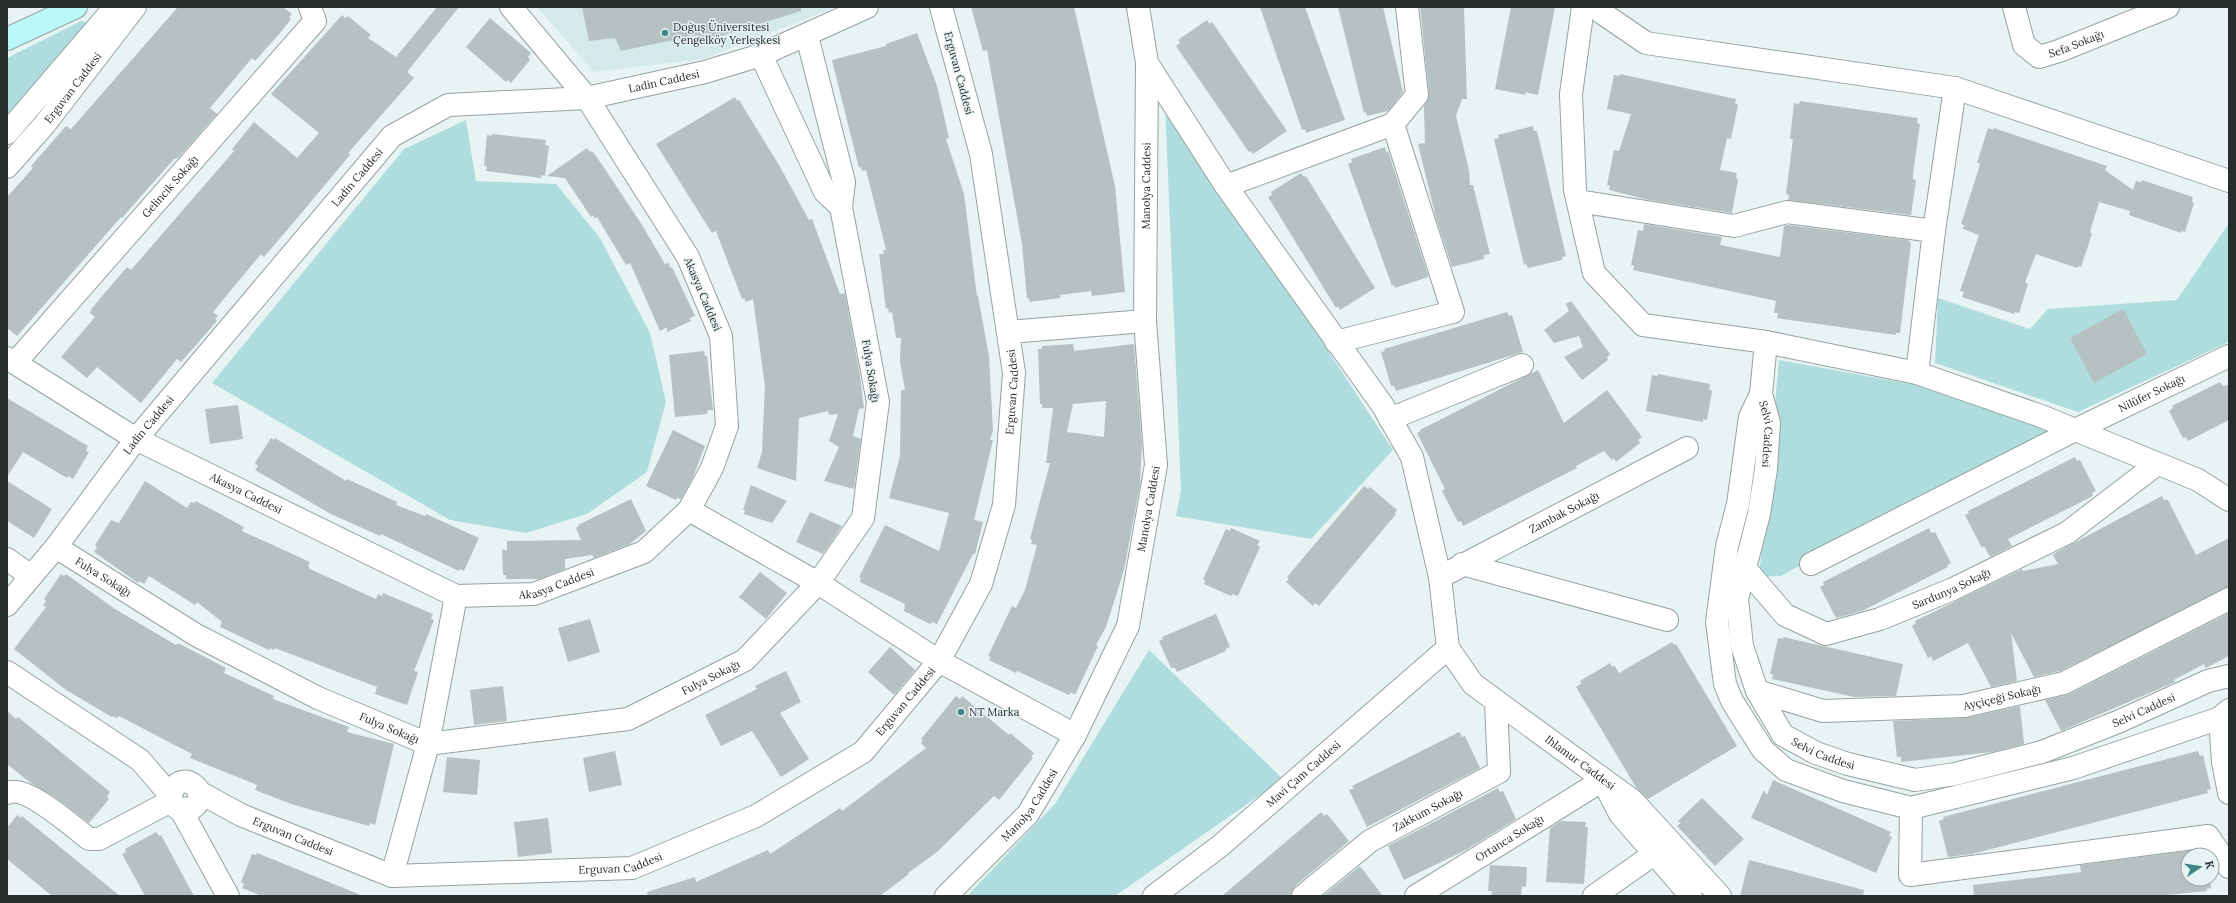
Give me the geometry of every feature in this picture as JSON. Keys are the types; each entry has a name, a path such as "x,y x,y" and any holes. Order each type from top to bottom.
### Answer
{"main road":[{"path":"7,39 76,7"}],"street":[{"path":"7,133 115,7"},
{"name":"Erguvan Caddesi","path":"7,166 45,124 135,7"},
{"name":"Gelincik Sokağı","path":"11,360 315,21 310,7"},
{"name":"Akasya Caddesi","path":"11,360 136,440 456,596 534,594 644,552 689,510 712,468 727,426 721,336 688,257 587,98 512,7"},
{"name":"Ladin Caddesi","path":"7,605 56,547 136,440 392,136 448,105 587,98 705,72 761,55 807,36 867,7"},
{"name":"Erguvan Caddesi","path":"7,672 140,760 182,798 241,815 392,876 632,868 756,816 863,752 939,661 981,584 1004,505 1014,373 981,154 941,7"},
{"path":"1138,7 1147,63 1226,186 1390,419 1412,457 1440,577 1448,648"},
{"path":"1226,186 1393,124 1417,95 1407,7"},
{"path":"1583,7 1571,94 1575,190 1594,273 1643,325 1766,342 1917,373 2041,416 2198,480 2229,500"},
{"path":"1598,7 1602,13 1646,43 1955,88 2229,181"},
{"name":"Sefa Sokağı","path":"2014,7 2024,45 2039,57 2059,51 2168,7"},
{"name":"Fulya Sokağı","path":"56,547 203,638 318,698 428,744 628,719 744,660 818,583 863,518 878,402 841,207 844,182 807,36"},
{"path":"761,55 825,192 841,207"},
{"name":"Manolya Caddesi","path":"946,896 1028,814 1075,735 1128,626 1156,465 1145,321 1147,63"},
{"path":"1917,373 1934,231 1955,88"},
{"path":"1336,342 1453,312 1393,124"},
{"path":"1578,201 1734,226 1787,212 1934,231"},
{"path":"1008,332 1145,321"},
{"name":"Selvi Caddesi","path":"1766,342 1761,394 1769,423 1766,469 1758,514 1736,599 1742,646 1757,691 1783,736 1816,753 1862,768 1915,780 1955,774 2042,752 2120,721 2208,681 2229,676"},
{"name":"Nilüfer Sokağı","path":"1811,564 2075,430 2229,356"},
{"path":"1390,419 1522,365"},
{"path":"1761,394 1750,417 1738,504 1727,546 1717,622 1725,684 1732,701 1763,750 1786,770 1843,791 1911,808 2073,768 2225,714 2226,763 2229,793"},
{"name":"Zambak Sokağı","path":"1440,577 1462,564 1687,448"},
{"name":"Sardunya Sokağı","path":"1744,567 1785,615 1826,634 1880,619 1953,589 2067,533 2157,464"},
{"path":"689,510 818,583 939,661 1075,735"},
{"path":"7,559 32,576"},
{"path":"1462,564 1667,620"},
{"path":"392,876 428,744 456,596"},
{"name":"Ayçiçeği Sokağı","path":"1757,691 1823,711 1964,706 2064,683 2229,598"},
{"name":"Ihlamur Caddesi","path":"1448,648 1473,684 1603,780 1620,814 1691,896"},
{"name":"Mavi Çam Caddesi","path":"1154,896 1220,846 1448,648"},
{"name":"Zakkum Sokağı","path":"1303,896 1370,841 1499,772 1496,701"},
{"path":"1603,780 1633,801 1720,896"},
{"name":"Ortanca Sokağı","path":"1416,896 1603,780"},
{"path":"7,793 11,792 30,795 89,839 99,839 182,798 228,896"},
{"path":"1911,808 1910,875 2208,836 2229,867"},
{"path":"1594,896 1654,854"}],"shaded area":[{"name":"Doğuş Üniversitesi Çengelköy Yerleşkesi","path":"537,7 836,7 703,59 594,72"},
{"path":"81,21 88,23 7,120 7,58"},
{"path":"1165,102 1393,450 1311,539 1176,516 1181,491"},
{"path":"466,120 476,181 556,184 600,238 650,333 666,402 647,472 587,514 526,533 450,520 212,383 404,149"},
{"path":"2229,223 2229,342 2078,412 1935,363 1938,298 2030,329 2048,309 2177,300"},
{"path":"1779,360 1932,388 2050,430 1781,576 1759,577"},
{"path":"1149,650 1283,779 1115,896 967,896 1055,804"}],"building":[{"path":"178,7 283,7 292,14 289,17 291,19 280,33 255,61 252,58 210,108 217,114 178,158 174,159 122,218 121,217 17,336 7,328 7,197 33,168 31,166 66,126 71,129"},
{"path":"437,7 459,7 407,72 414,78 348,153 350,155 264,257 261,254 213,312 218,316 215,319 217,321 181,362 177,359 141,403 97,367 87,378 61,357 95,317 90,313 92,308 127,267 131,270 234,151 232,149 254,122 297,158 319,133 271,94 342,15 345,18 348,16 371,35 368,38 396,57"},
{"path":"582,7 801,7 801,11 708,40 697,35 621,51 615,38 589,41"},
{"path":"971,7 1074,7 1115,186 1125,292 1092,296 1091,291 1060,295 1060,298 1030,302 1029,298 1027,299 1022,244 987,50 983,51"},
{"path":"1260,7 1305,7 1345,120 1306,133 1305,129 1302,130"},
{"path":"1338,7 1383,7 1403,92 1388,111 1367,116 1366,112 1364,113"},
{"path":"1420,7 1464,7 1467,99 1462,99 1456,116 1469,170 1470,185 1473,185 1490,254 1484,255 1484,259 1452,267 1436,218 1418,144 1425,143 1424,107 1429,94"},
{"path":"1511,7 1555,7 1538,95 1525,92 1526,95 1495,89"},
{"path":"490,18 531,53 528,57 530,60 511,83 508,80 506,82 466,47"},
{"path":"1207,20 1210,24 1212,22 1287,131 1253,154 1251,151 1249,152 1176,46 1180,43 1178,40"},
{"path":"917,33 937,86 949,138 946,139 964,194 977,296 989,356 993,431 990,440 993,440 974,520 983,522 975,554 973,554 937,624 933,622 930,624 904,611 905,604 860,582 861,578 859,577 885,525 939,551 949,513 889,498 900,456 901,390 905,390 900,362 901,338 896,338 892,312 889,313 888,308 886,309 879,254 884,254 883,250 886,250 866,170 862,171 861,167 859,168 832,60 886,46 886,44"},
{"path":"1620,74 1736,99 1735,103 1738,105 1731,139 1727,138 1720,170 1737,173 1736,178 1738,180 1732,213 1649,200 1609,190 1610,186 1607,185 1614,150 1619,151 1631,114 1607,109 1614,75 1619,76"},
{"path":"735,97 737,101 739,100 779,165 809,220 812,219 840,294 845,293 860,376 864,408 859,409 853,436 861,439 854,489 824,481 839,447 829,441 838,414 829,415 828,411 799,418 796,481 757,468 762,452 765,386 753,299 746,302 744,298 742,299 716,231 712,233 656,144"},
{"path":"1800,101 1918,118 1917,123 1920,124 1913,174 1913,179 1916,180 1911,215 1788,200 1789,195 1786,194 1793,139 1790,139 1794,103 1799,104"},
{"path":"1533,126 1534,131 1537,131 1566,256 1562,257 1562,260 1528,268 1526,264 1524,265 1494,139 1499,138 1498,135"},
{"path":"1988,128 1993,130 1994,128 2107,166 2105,170 2133,190 2136,181 2141,182 2142,180 2193,197 2192,201 2194,203 2185,232 2181,231 2181,233 2129,215 2130,211 2099,202 2090,232 2092,234 2081,267 2077,266 2077,268 2036,254 2025,282 2028,284 2019,313 2015,312 2014,314 1962,297 1964,292 1960,291 1979,235 1963,229 1964,225 1961,224 1979,168 1980,163 1977,163"},
{"path":"492,134 546,140 545,145 549,146 545,176 541,175 541,178 486,171 487,166 484,166 487,135 492,136"},
{"path":"1385,147 1386,152 1388,151 1428,275 1428,277 1395,288 1394,285 1392,286 1348,164 1352,162 1351,159"},
{"path":"587,148 590,152 592,151 601,163 642,225 665,264 669,263 670,268 672,267 695,316 690,318 691,321 667,332 667,327 660,331 630,263 626,265 597,217 595,219 593,215 591,217 565,178 547,176"},
{"path":"1301,173 1304,177 1306,176 1375,288 1340,310 1338,306 1336,308 1268,197 1272,195 1271,192"},
{"path":"1644,224 1722,237 1720,245 1780,257 1784,226 1788,225 1908,240 1911,243 1900,333 1896,333 1896,335 1777,318 1778,313 1774,313 1776,301 1633,270 1634,266 1631,265 1638,230 1643,231"},
{"path":"1571,301 1610,354 1607,357 1608,360 1582,380 1564,357 1583,347 1579,336 1554,343 1544,330 1569,311 1566,304"},
{"path":"2123,309 2147,354 2094,383 2070,338"},
{"path":"1507,312 1509,316 1512,315 1523,352 1396,391 1394,386 1391,386 1381,352 1385,351 1384,349"},
{"path":"1073,344 1074,351 1134,344 1142,444 1140,485 1124,570 1106,627 1096,645 1098,646 1075,695 1071,692 1069,695 1017,671 1016,673 989,660 991,657 988,656 1012,606 1016,608 1025,590 1037,545 1031,544 1032,540 1030,539 1050,463 1046,463 1053,408 1042,408 1042,404 1040,404 1038,349 1042,349 1042,346","holes":["1106,401 1104,437 1067,432 1073,404"]},
{"path":"704,351 705,356 707,356 713,410 708,410 707,414 675,417 669,355"},
{"path":"1538,370 1564,423 1607,390 1642,437 1638,440 1640,443 1616,462 1614,458 1612,460 1604,451 1576,466 1577,468 1463,526 1461,521 1458,522 1442,491 1445,489 1417,433 1420,432 1420,430"},
{"path":"1658,374 1710,384 1709,389 1712,391 1707,420 1703,419 1703,422 1646,411 1652,375 1657,376"},
{"path":"2220,382 2223,386 2229,385 2229,420 2188,441 2186,437 2183,438 2169,411 2173,408 2172,406"},
{"path":"7,398 88,446 86,451 89,452 73,479 68,476 67,478 23,452 7,477"},
{"path":"238,405 243,439 210,444 205,409"},
{"path":"673,430 705,446 693,477 681,499 677,498 676,500 646,486"},
{"path":"271,438 274,440 275,438 346,481 347,479 397,502 396,505 425,516 426,514 479,538 464,571 460,569 459,571 381,534 380,536 331,514 255,470 258,466 255,463"},
{"path":"2075,457 2077,461 2080,460 2096,491 2092,493 2093,496 2008,539 2012,546 1990,557 1984,546 1982,548 1965,515 1969,513 1968,511"},
{"path":"7,481 52,509 34,538 7,521"},
{"path":"145,481 187,508 191,502 194,503 196,501 244,527 242,531 310,562 308,566 310,569 376,599 378,594 382,596 383,593 433,614 431,619 434,620 414,671 418,672 407,705 375,694 377,687 275,648 274,650 270,648 269,650 220,627 222,622 197,602 195,605 149,576 144,584 139,581 138,583 94,552 97,548 95,545 111,520 119,523"},
{"path":"751,485 787,501 772,523 744,514 745,510 743,510"},
{"path":"1364,486 1368,489 1370,487 1397,510 1395,513 1396,514 1319,606 1315,603 1313,606 1286,582 1289,579 1287,577"},
{"path":"2162,496 2164,500 2168,500 2196,555 2229,538 2229,587 2060,671 2034,677 2011,633 2017,681 1991,687 1968,643 1933,661 1931,656 1928,658 1912,626 1916,623 1915,621 2022,569 2023,571 2058,564 2053,555 2057,552"},
{"path":"631,499 646,531 630,544 594,558 592,555 565,559 565,569 539,579 506,579 506,575 503,575 502,549 507,551 507,541 581,540 576,528 579,526 578,525"},
{"path":"810,512 842,526 823,554 796,542"},
{"path":"1231,528 1260,541 1257,545 1260,547 1238,596 1233,594 1231,596 1204,584 1205,580 1203,579 1226,529 1230,531"},
{"path":"1929,528 1931,533 1935,532 1951,563 1947,565 1948,567 1862,611 1836,618 1820,587 1824,585 1823,582"},
{"path":"760,572 787,593 766,619 739,597"},
{"path":"61,574 64,576 66,574 115,609 176,645 178,643 226,668 224,673 274,696 273,699 349,727 347,732 394,744 375,825 370,823 369,826 294,805 255,790 257,785 190,758 192,754 119,716 117,718 112,717 66,690 14,649 46,607 43,605 46,601 44,599"},
{"path":"2229,613 2229,656 2206,668 2204,664 2174,680 2175,682 2061,731 2045,700 2070,694"},
{"path":"1216,614 1230,647 1225,649 1226,651 1177,672 1175,668 1171,668 1159,641 1163,639 1162,637"},
{"path":"590,619 600,652 568,662 558,628"},
{"path":"1783,637 1903,664 1896,696 1854,697 1772,679 1773,674 1770,674 1778,638 1783,639"},
{"path":"1672,642 1674,645 1676,644 1737,746 1648,799 1637,789 1576,687 1581,684 1580,681 1610,663 1612,667 1614,665 1619,673"},
{"path":"890,647 915,670 894,695 868,672"},
{"path":"786,671 801,702 780,713 809,759 781,777 752,731 721,746 705,715 757,689 755,686"},
{"path":"503,686 507,721 474,725 470,690"},
{"path":"956,696 960,699 962,696 1009,735 1010,733 1034,753 1031,757 1033,758 999,800 994,796 937,852 880,896 648,896 647,892 695,877 696,882 768,850 770,854 840,808 842,811 926,748 921,743 923,740 921,739"},
{"path":"2020,706 2024,744 1993,752 1901,762 1901,757 1897,757 1893,721 1965,718"},
{"path":"7,711 16,719 18,717 110,792 107,796 109,799 89,823 56,798 32,784 7,764"},
{"path":"1459,732 1462,737 1465,736 1480,768 1367,827 1349,790 1354,788 1352,786"},
{"path":"615,751 622,785 589,792 583,758"},
{"path":"2198,751 2200,756 2203,755 2211,789 2207,790 2208,793 1972,854 1948,857 1939,821 1944,819 1943,817"},
{"path":"447,757 480,760 477,795 443,792"},
{"path":"1773,780 1891,832 1889,836 1892,837 1876,873 1751,818 1764,790 1767,795"},
{"path":"1498,788 1500,792 1503,791 1516,819 1466,850 1404,880 1388,846"},
{"path":"1702,798 1744,839 1715,866 1677,826 1681,823 1678,821"},
{"path":"1321,812 1324,816 1327,814 1349,841 1295,886 1291,896 1222,896"},
{"path":"17,815 21,818 22,816 120,896 52,896 7,859 7,828"},
{"path":"548,818 552,853 518,857 514,822"},
{"path":"1561,821 1586,822 1585,827 1588,827 1584,884 1546,882 1550,828"},
{"path":"156,832 159,836 161,835 194,896 145,896 122,854 126,852 125,849"},
{"path":"2180,852 2180,887 2211,888 2206,889 2207,891 2158,896 1974,896 1973,885 2081,872 2080,865"},
{"path":"257,853 361,896 262,896 242,888 244,884 241,882 252,854 256,855"},
{"path":"1749,860 1864,890 1863,896 1740,896"},
{"path":"1490,865 1527,867 1526,887 1522,886 1521,896 1491,896 1492,891 1488,891"},
{"path":"1360,866 1383,896 1323,896"}],"place":[{"name":"Doğuş Üniversitesi Çengelköy Yerleşkesi","path":"665,33"},
{"name":"NT Marka","path":"961,712"}]}
